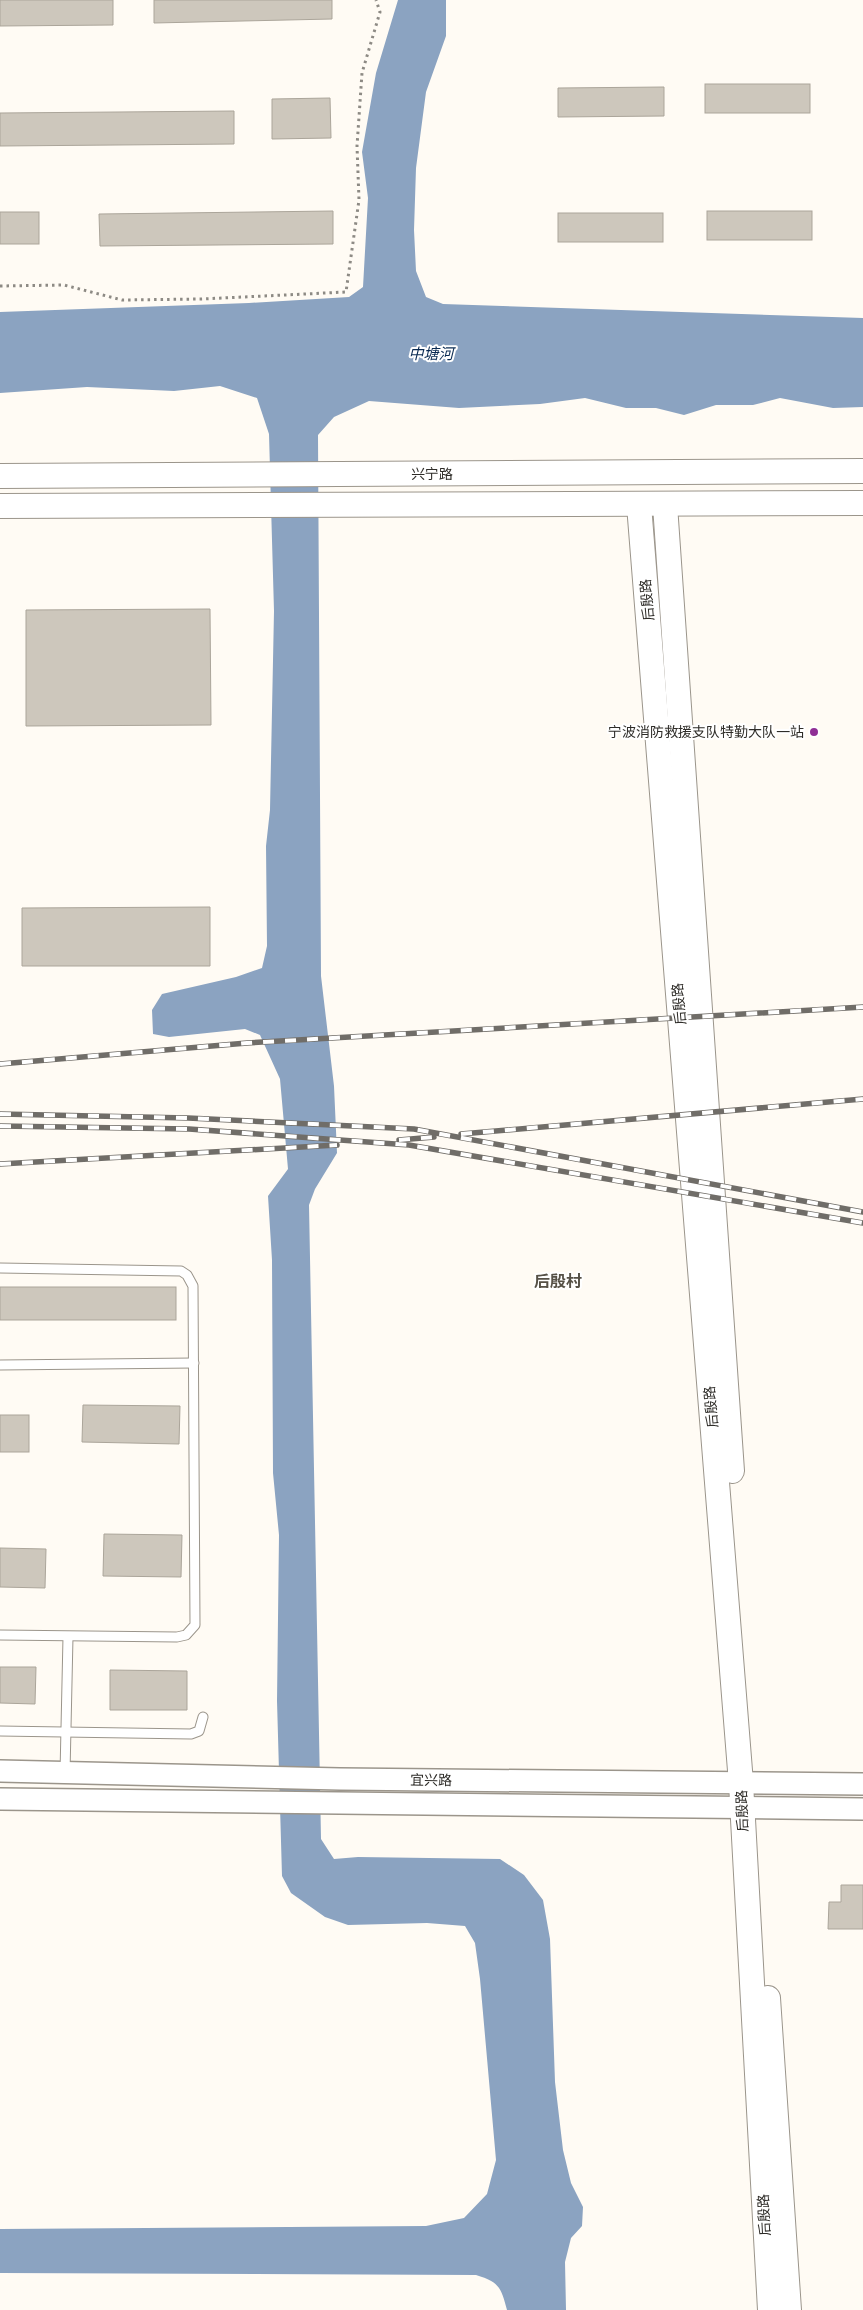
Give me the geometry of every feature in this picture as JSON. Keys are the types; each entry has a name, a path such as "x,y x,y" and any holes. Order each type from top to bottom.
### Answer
{"main road":[{"name":"兴宁路","path":"0,476 863,471"},
{"path":"0,506 640,506 863,503"},
{"name":"后殷路","path":"665,505 748,1784 770,2310"},
{"name":"后殷路","path":"640,506 748,1784"},
{"name":"后殷路","path":"754,1909 790,2310"}],"street":[{"name":"宜兴路","path":"0,1771 260,1778 863,1784"},
{"name":"宜兴路","path":"0,1799 344,1802 749,1820 863,1809"}],"lane":[{"path":"0,1268 180,1270 187,1276 193,1286 195,1625 186,1634 177,1637 68,1637 0,1634"},
{"path":"0,1365 194,1363"},
{"path":"65,1773 64,1731 68,1637"},
{"path":"0,1730 191,1734 199,1731 203,1718"}],"path":[{"path":"0,286 64,285 122,300 202,299 346,292 359,200 356,146 362,73 380,12 376,0"}],"water":[{"name":"中塘河","path":"398,0 446,0 446,36 426,92 416,168 414,230 416,271 426,297 443,304 863,318 863,407 833,408 780,398 753,405 716,405 684,415 656,408 626,408 585,398 540,404 459,408 369,401 334,417 318,435 321,976 334,1086 337,1153 315,1189 309,1205 321,1839 334,1859 358,1857 500,1859 524,1875 543,1900 550,1939 555,2082 563,2150 571,2183 583,2207 582,2226 571,2238 565,2262 566,2310 507,2310 498,2286 490,2280 476,2275 0,2273 0,2229 426,2226 464,2218 487,2194 496,2160 480,1979 475,1943 465,1926 427,1923 348,1925 325,1917 291,1893 282,1876 277,1701 279,1535 273,1473 272,1260 268,1196 288,1169 280,1079 260,1035 245,1029 169,1037 153,1034 152,1010 162,994 236,977 262,968 267,946 266,846 270,810 274,611 269,434 257,398 220,386 174,391 87,387 0,393 0,312 249,303 349,297 363,287 368,198 362,152 376,73"}],"building":[{"path":"0,0 113,0 113,25 0,26"},
{"path":"154,0 332,0 332,19 154,23"},
{"path":"705,84 810,84 810,113 705,113"},
{"path":"664,87 664,116 558,117 558,88"},
{"path":"330,98 331,138 272,139 272,99"},
{"path":"234,111 234,144 0,146 0,113"},
{"path":"333,211 333,244 100,246 99,214"},
{"path":"707,211 812,211 812,240 707,240"},
{"path":"0,212 39,212 39,244 0,244"},
{"path":"558,213 663,213 663,242 558,242"},
{"path":"210,609 211,725 26,726 26,610"},
{"path":"210,907 210,966 22,966 22,908"},
{"path":"0,1287 176,1287 176,1320 0,1320"},
{"path":"83,1405 180,1406 179,1444 82,1442"},
{"path":"0,1415 29,1415 29,1452 0,1452"},
{"path":"104,1534 182,1535 181,1577 103,1576"},
{"path":"0,1548 46,1549 45,1588 0,1587"},
{"path":"0,1667 36,1667 35,1704 0,1703"},
{"path":"110,1670 187,1671 187,1710 110,1710"},
{"path":"841,1885 863,1885 863,1929 828,1929 829,1902 841,1902"}],"railway":[{"path":"0,1064 247,1043 863,1007"},
{"path":"461,1134 863,1099"},
{"path":"0,1114 188,1118 414,1129 863,1212"},
{"path":"0,1126 189,1129 409,1145 863,1223"},
{"path":"399,1140 434,1137"},
{"path":"0,1164 337,1145"}],"place":[{"name":"宁波消防救援支队特勤大队一站","path":"814,732"}],"district":[{"name":"后殷村","path":"558,1281"}]}
